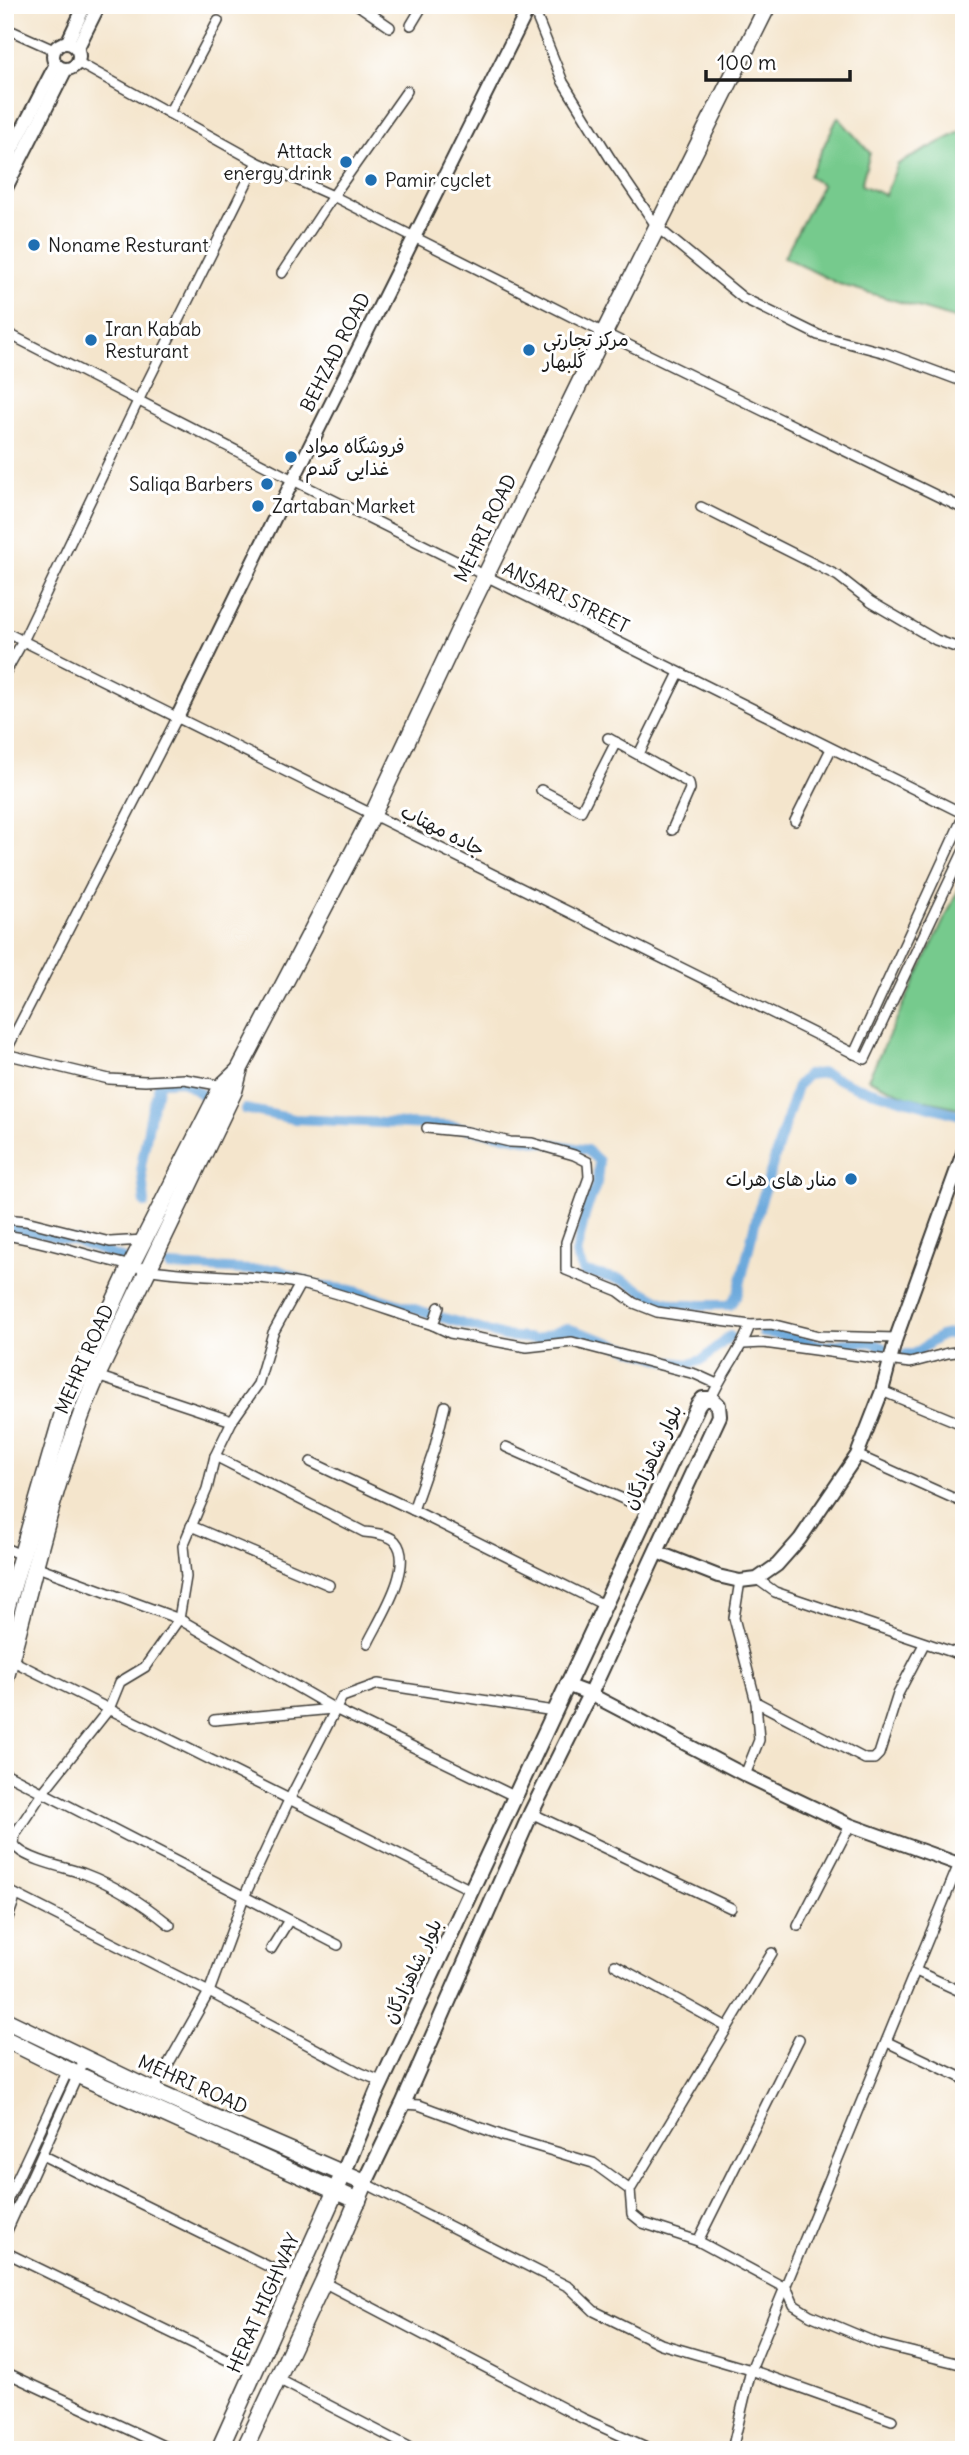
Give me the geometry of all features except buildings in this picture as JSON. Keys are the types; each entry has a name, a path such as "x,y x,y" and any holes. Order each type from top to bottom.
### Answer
{"highway":[{"name":"MEHRI ROAD","path":"5,1613 63,1413 131,1265 240,1068 373,814 604,333 768,5"},
{"name":"MEHRI ROAD","path":"5,1681 8,1658 80,1415 228,1089"},
{"name":"MEHRI ROAD","path":"5,2020 153,2091 365,2183"},
{"name":"MEHRI ROAD","path":"5,2039 358,2201"},
{"name":"HERAT HIGHWAY","path":"219,2450 344,2172"},
{"path":"244,2450 323,2282 365,2183"}],"main road":[{"name":"بلوار شاهزادگان","path":"344,2172 514,1796 648,1510 698,1405 704,1399 711,1399 718,1405 719,1416 590,1694 531,1812 403,2104 365,2183"}],"street":[{"path":"72,46 85,5"},
{"path":"72,46 99,5"},
{"path":"358,5 390,26"},
{"path":"411,24 423,5"},
{"path":"531,5 563,82 657,227 743,298 818,335 886,353 964,382"},
{"name":"BEHZAD ROAD","path":"177,718 531,5"},
{"path":"169,113 218,21"},
{"path":"5,28 54,50 67,65 169,113 257,162 332,196 964,509"},
{"path":"5,163 67,65 79,55 72,46 59,45 54,50"},
{"path":"5,190 67,65"},
{"path":"282,273 332,196 407,91"},
{"path":"5,673 257,162"},
{"name":"ANSARI STREET","path":"5,332 485,577 964,814"},
{"path":"701,508 838,576 871,602 893,615 936,640 964,650"},
{"name":"جاده مهتاب","path":"5,632 865,1059 964,850"},
{"path":"639,754 679,673"},
{"path":"177,718 5,1054 109,1079 184,1079 228,1089"},
{"path":"541,790 581,811 612,740 690,783 690,789 672,830"},
{"path":"794,821 831,749"},
{"path":"853,1054 964,814"},
{"path":"427,1128 467,1132 510,1142 532,1143 574,1155 588,1162 589,1177 566,1242 565,1270 618,1291 634,1303 657,1311 750,1325 771,1324 819,1336 896,1338"},
{"path":"657,1552 718,1576 740,1581 757,1579 777,1565 800,1539 857,1455 882,1391 896,1338 964,1150"},
{"path":"5,1219 26,1221 110,1242 144,1240"},
{"path":"5,1235 36,1240 147,1269 204,1276 252,1277 300,1284 433,1325 450,1333 527,1347 572,1342 695,1374 717,1384"},
{"path":"170,1925 125,1893 83,1873 21,1852 9,1839 15,1835 43,1792 109,1709 120,1682 145,1667 179,1619 186,1577 183,1546 207,1489 215,1456 232,1421 258,1384 273,1333 300,1284"},
{"path":"433,1325 439,1307"},
{"path":"711,1399 717,1384 744,1344 750,1325"},
{"path":"744,1344 764,1343 910,1363 964,1351"},
{"path":"97,1376 232,1421"},
{"path":"882,1391 964,1425"},
{"path":"413,1510 434,1450 445,1406"},
{"path":"506,1447 648,1510"},
{"path":"857,1455 964,1503"},
{"path":"215,1456 363,1532 389,1537 396,1542 402,1566 398,1583 368,1643"},
{"path":"311,1462 604,1605"},
{"path":"191,1525 329,1586"},
{"path":"5,1548 21,1555"},
{"path":"34,1566 179,1619 335,1709 514,1796"},
{"path":"757,1579 775,1592 964,1656"},
{"path":"740,1581 734,1618 756,1702 759,1740 745,1775"},
{"path":"756,1702 865,1759 874,1759 879,1754 898,1694 924,1644"},
{"path":"8,1658 471,1890"},
{"path":"153,2091 209,1992 244,1898 289,1800 342,1697 379,1684 554,1711"},
{"path":"566,1685 590,1694 745,1775 850,1825 961,1865 751,2370 732,2450"},
{"path":"214,1720 335,1709"},
{"path":"5,1773 338,1945"},
{"path":"531,1812 731,1909"},
{"path":"798,1926 850,1825"},
{"path":"5,1889 383,2082"},
{"path":"5,1926 16,1895"},
{"path":"271,1949 289,1920"},
{"path":"772,1953 630,2190 632,2214 643,2223 698,2241 786,2289 794,2305 810,2315 879,2344 964,2365"},
{"path":"615,1965 727,2027"},
{"path":"916,1970 964,1993"},
{"path":"698,2241 799,2039"},
{"path":"887,2042 964,2080"},
{"path":"5,2235 42,2155 80,2056"},
{"path":"5,2205 73,2072"},
{"path":"403,2104 419,2105 503,2136 593,2163 630,2190"},
{"path":"42,2155 296,2280"},
{"path":"365,2183 569,2287 594,2311 661,2344 751,2370 892,2420"},
{"path":"5,2252 254,2374"},
{"path":"323,2282 582,2418 653,2450"},
{"path":"5,2372 172,2450"},
{"path":"278,2379 415,2450"}],"green space":[{"path":"838,117 870,153 861,185 885,195 898,164 964,130 964,321 839,284 784,257 822,185 809,176"},
{"path":"964,878 964,1109 908,1097 868,1079"}],"waterway":[{"path":"245,1109 294,1119 452,1126 587,1150 599,1161 597,1183 586,1211 576,1254 584,1272 623,1280 657,1299 677,1305 730,1305 738,1293 757,1215 797,1086 807,1075 824,1073 856,1087 964,1116"},
{"path":"145,1203 141,1166 160,1082 182,1081 204,1096"},
{"path":"5,1226 75,1241 124,1259"},
{"path":"169,1266 277,1269 317,1286 352,1290 503,1336 537,1339 567,1328 670,1362 690,1364 704,1359 730,1336"},
{"path":"906,1354 914,1354 940,1336 957,1332 964,1337"},
{"path":"763,1333 827,1346 871,1342 883,1347"}],"place":[{"name":"Attack energy drink","path":"346,162"},
{"name":"Pamir cyclet","path":"371,180"},
{"name":"Noname Resturant","path":"34,245"},
{"name":"Iran Kabab Resturant","path":"91,340"},
{"name":"مرکز تجارتی گلبهار","path":"529,350"},
{"name":"فروشگاه مواد غذایی گندم","path":"291,457"},
{"name":"Saliqa Barbers","path":"267,484"},
{"name":"Zartaban Market","path":"258,506"},
{"name":"منار های هرات","path":"851,1179"}]}
